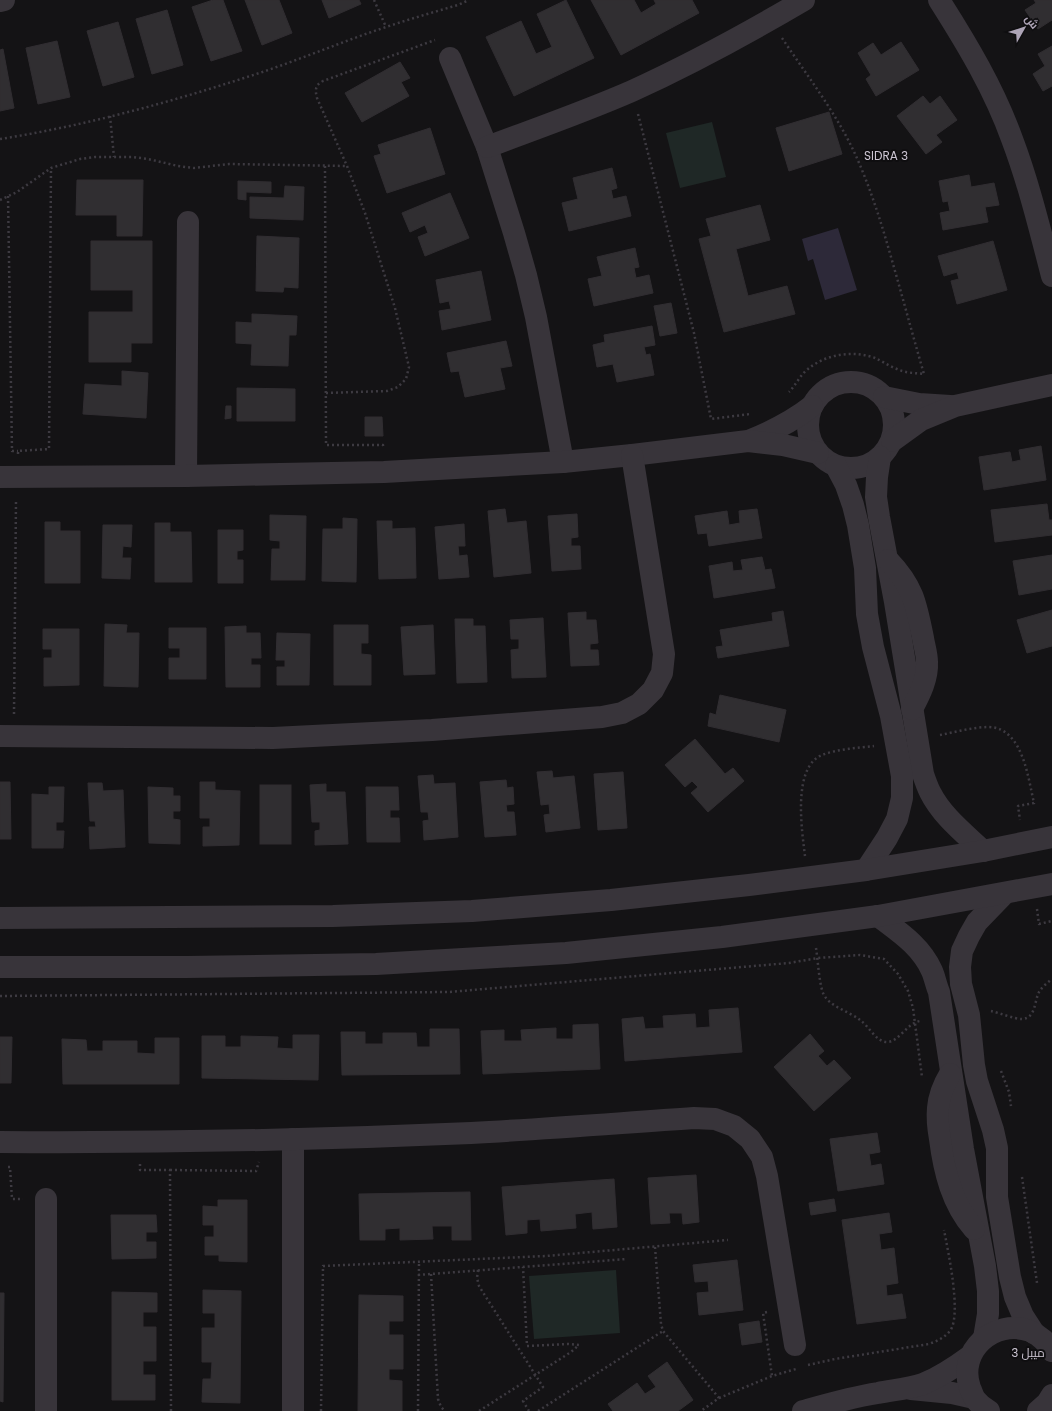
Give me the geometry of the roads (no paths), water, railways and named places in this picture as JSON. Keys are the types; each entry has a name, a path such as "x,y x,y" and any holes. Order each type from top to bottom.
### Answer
{"street":[{"path":"0,1 4,0"},
{"path":"487,148 632,91 704,56 804,0"},
{"path":"939,0 965,41 991,88 1012,138 1029,189 1052,276"},
{"path":"450,58 487,148 502,190 526,275 536,318 563,462"},
{"path":"186,476 188,222"},
{"path":"748,441 798,418 812,406 822,393 837,384 854,382 870,386 884,397 892,410 895,426 877,477 876,497 923,774 939,807 983,851"},
{"path":"812,406 808,418 808,431 811,442 818,453 826,461 836,466 859,468 886,449 922,420 955,406 1052,385"},
{"path":"884,397 919,404 955,406"},
{"path":"0,477 186,476 384,472 563,462 748,441 783,444 818,453"},
{"path":"0,736 273,738 432,730 602,717 622,713 639,704 653,690 662,673 664,654 632,455"},
{"path":"836,466 846,485 858,525 865,568 872,647 891,716 902,776 902,798 897,819 887,838 866,870"},
{"path":"0,918 333,916 472,911 618,900 866,870 983,851 1052,837"},
{"path":"0,967 187,967 368,964 566,953 722,937 878,916 1052,884"},
{"path":"1004,894 977,922 968,936 962,951 960,967 961,984 970,1014 974,1065 977,1081 993,1130 997,1148 997,1197 1010,1277 1023,1316 1046,1342"},
{"path":"878,916 906,937 922,953 932,972 938,992 950,1072 940,1096 937,1120 943,1163 954,1198 979,1234 988,1291 988,1314 984,1338"},
{"path":"0,1142 265,1140 473,1132 694,1118 715,1119 734,1126 750,1139 762,1156 767,1176 795,1346"},
{"path":"293,1139 293,1411"},
{"path":"46,1199 46,1411"},
{"path":"981,1404 968,1382 967,1369 970,1356 976,1346 984,1338 993,1332 1013,1328 1024,1329 1046,1342"},
{"path":"803,1411 840,1400 880,1392 906,1389 940,1376 970,1356"},
{"path":"906,1389 952,1394 981,1404"},
{"path":"1038,1411 1047,1403 1052,1395"}],"district":[{"name":"SIDRA 3","path":"886,156"},
{"name":"ميبل 3","path":"1028,1353"}]}
